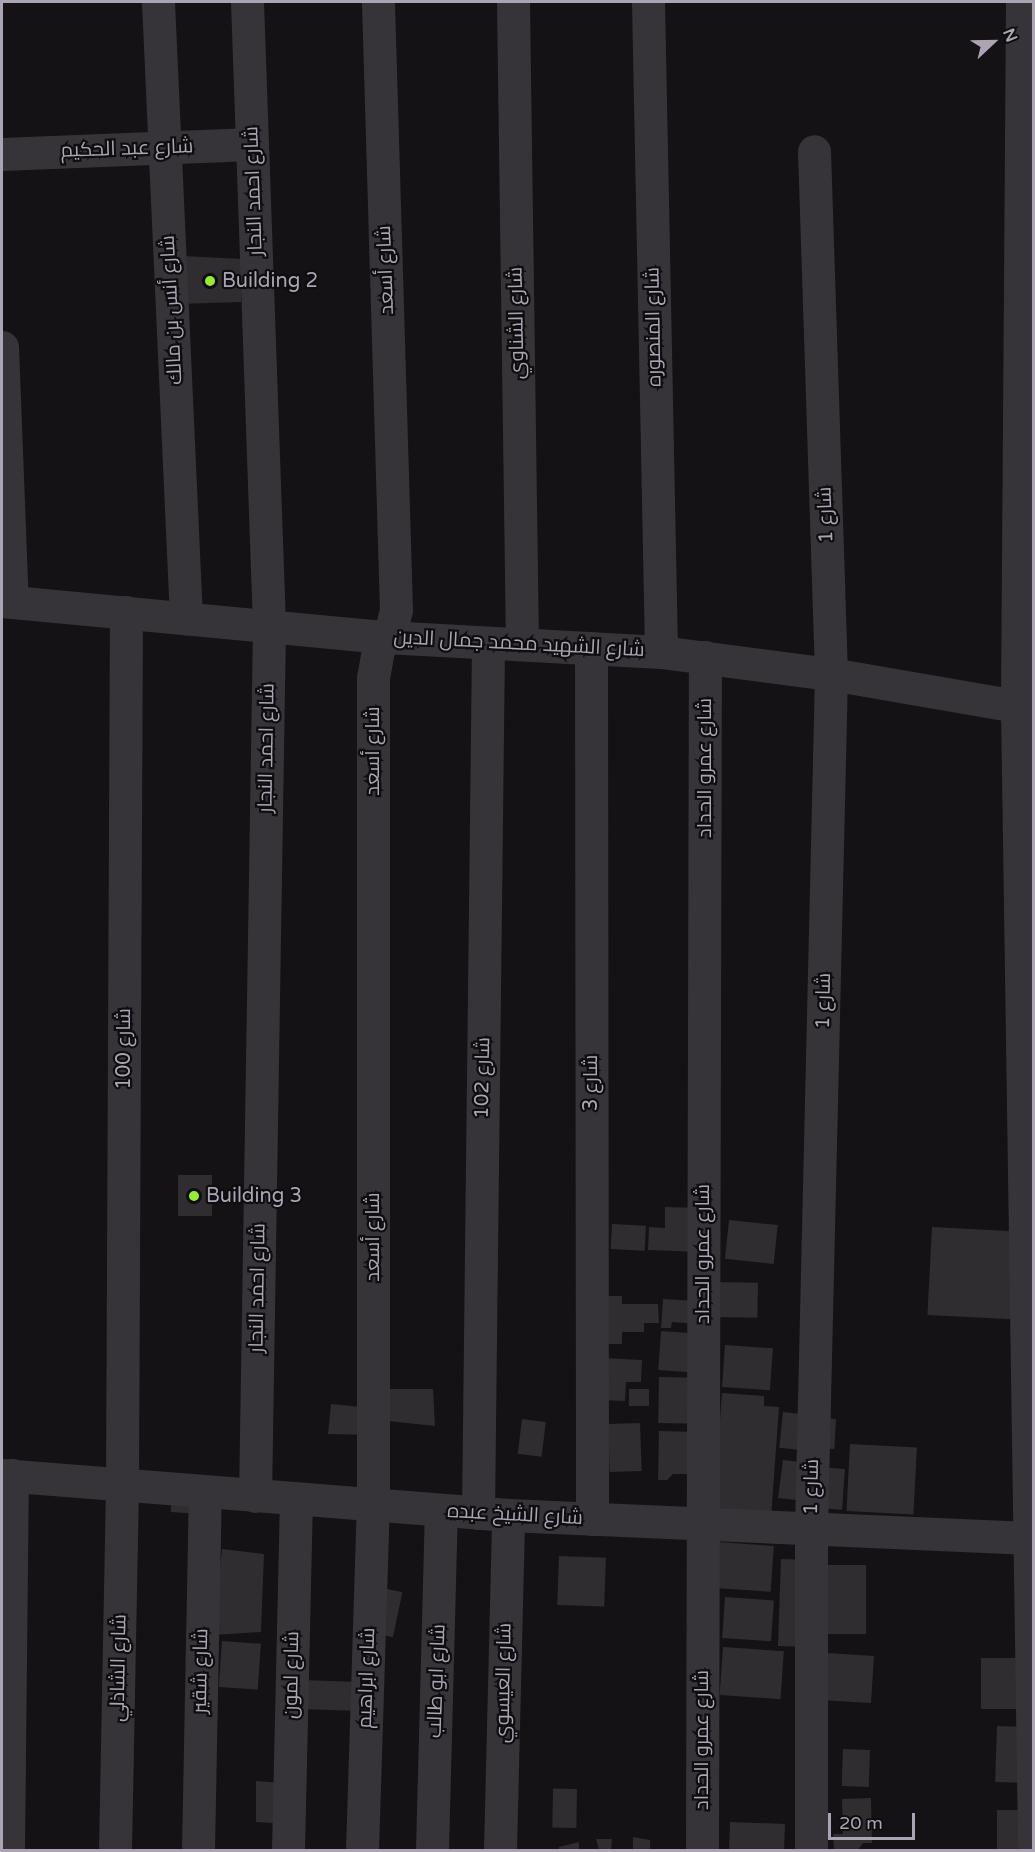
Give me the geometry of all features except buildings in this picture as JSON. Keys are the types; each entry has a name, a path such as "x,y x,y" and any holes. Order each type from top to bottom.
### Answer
{"street":[{"name":"شارع أنس بن مالك","path":"158,2 186,618"},
{"name":"شارع احمد النجار","path":"247,2 270,626 255,1496"},
{"name":"شارع أسعد","path":"373,1505 373,678 378,649 396,610 378,2"},
{"name":"شارع الشناوي","path":"513,2 522,644"},
{"name":"شارع المنصوره","path":"648,2 661,652"},
{"path":"1022,2 1030,1538 1034,1842"},
{"name":"شارع عبد الحكيم","path":"2,154 252,144"},
{"name":"شارع 1","path":"811,1851 812,1529 831,674 814,151"},
{"path":"2,347 7,602"},
{"name":"شارع الشهيد محمد جمال الدين","path":"7,602 385,637 661,652 831,674 1025,708"},
{"name":"شارع 100","path":"122,1485 126,612"},
{"name":"شارع 102","path":"488,643 493,1514"},
{"name":"شارع 3","path":"591,648 592,1519"},
{"name":"شارع عمرو الحداد","path":"702,1851 705,657"},
{"path":"7,1475 8,1851"},
{"name":"شارع الشيخ عبده","path":"7,1475 493,1514 1030,1538"},
{"name":"شارع الشاذلي","path":"115,1851 122,1485"},
{"name":"شارع شقير","path":"198,1851 205,1492"},
{"name":"شارع لمون","path":"288,1851 296,1499"},
{"name":"شارع ابراهيم","path":"362,1851 373,1505"},
{"name":"شارع ابو طالب","path":"432,1851 441,1510"},
{"name":"شارع العيسوي","path":"493,1514 500,1851"}],"place":[{"name":"Building 2","path":"210,281"},
{"name":"Building 3","path":"194,1196"}]}
